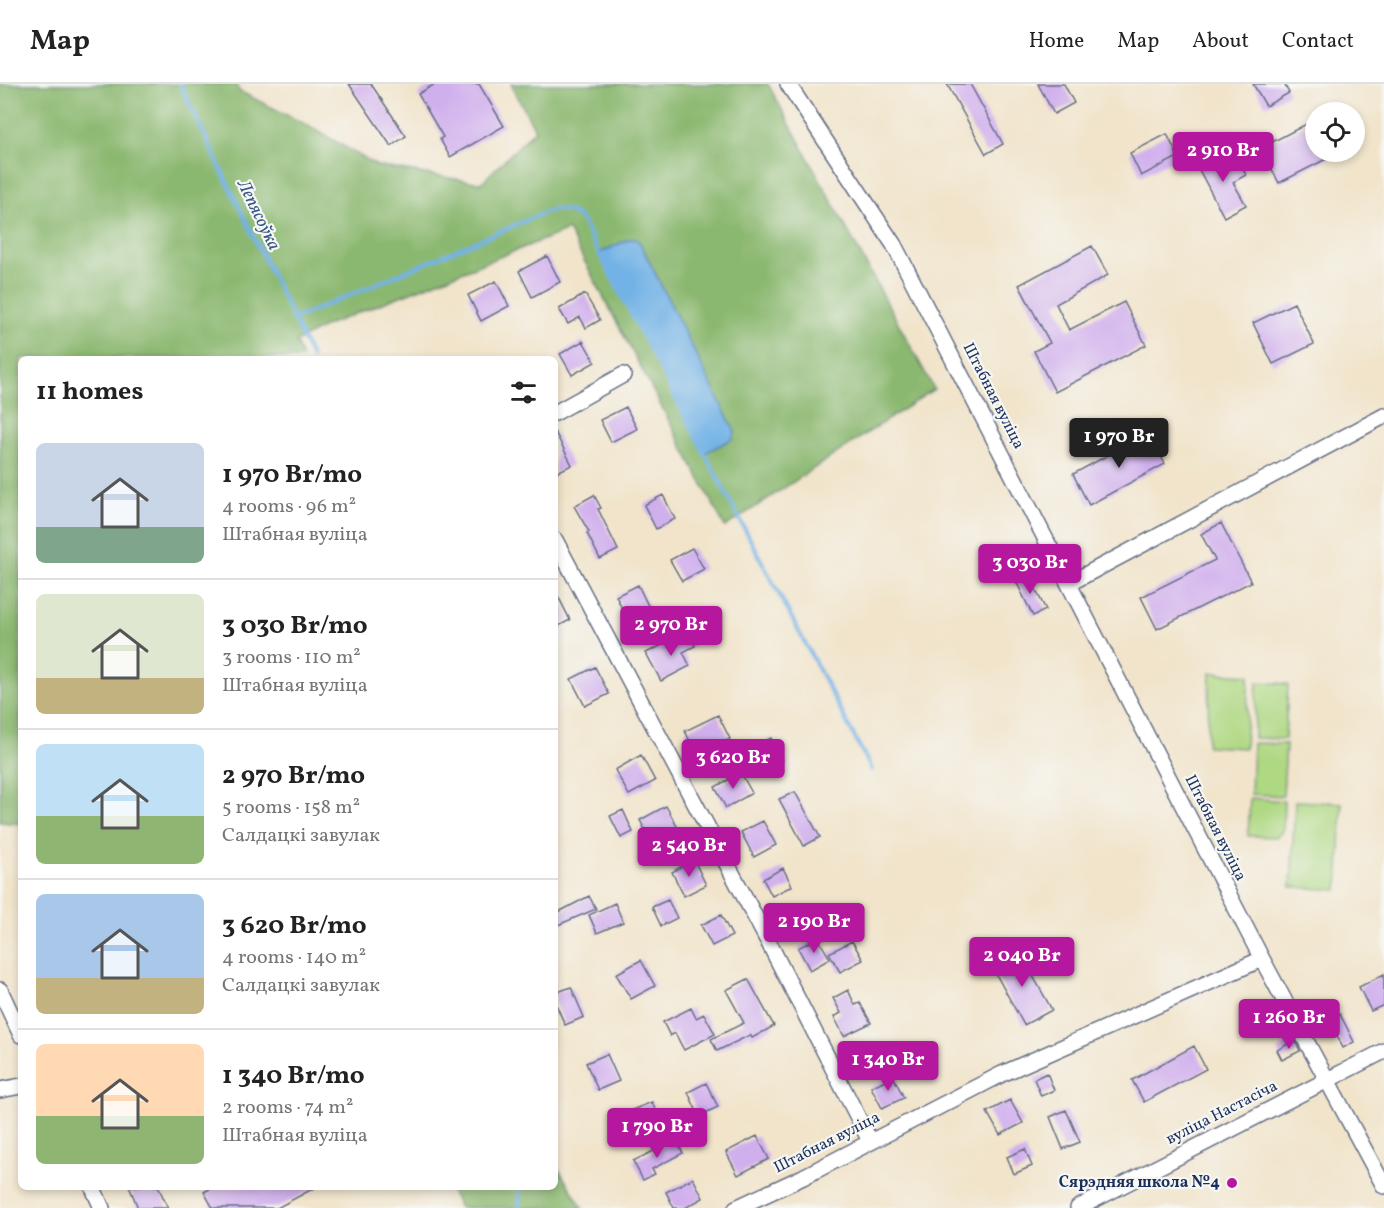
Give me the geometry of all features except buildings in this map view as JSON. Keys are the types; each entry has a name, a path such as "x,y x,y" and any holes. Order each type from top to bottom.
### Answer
{"street":[{"name":"Штабная вуліца","path":"788,84 894,245 1262,959 1328,1078 1384,1186"},
{"path":"558,411 623,375"},
{"path":"1070,583 1384,416"},
{"path":"558,546 769,943 870,1142"},
{"name":"Штабная вуліца","path":"736,1208 803,1177 1002,1074 1262,959"},
{"path":"0,990 18,1029"},
{"name":"вуліца Настасіча","path":"1078,1208 1384,1050"},
{"path":"0,1090 18,1087"},
{"path":"94,1190 102,1208"}],"green space":[{"path":"0,84 236,84 239,91 311,127 377,166 481,183 535,130 511,84 768,84 934,389 725,527 568,230 327,325 296,342 301,356 18,356 18,824 0,822"},
{"path":"1210,673 1249,675 1245,748 1207,746"},
{"path":"1257,682 1288,684 1285,739 1254,738"},
{"path":"1253,743 1286,744 1283,796 1251,794"},
{"path":"1250,798 1284,801 1283,831 1276,837 1248,836"},
{"path":"1295,801 1342,803 1338,890 1291,887"},
{"path":"558,1169 583,1208 460,1208 451,1190 558,1190"}],"water":[{"path":"629,239 636,239 640,243 735,432 732,439 705,453 599,253"}],"waterway":[{"name":"Лепясоўка","path":"180,84 311,356"},
{"path":"293,319 553,209 569,211 581,219 872,770"},
{"name":"Лепясоўка","path":"519,1208 520,1190"}],"place":[{"name":"Сярэдняя школа №4","path":"1232,1183"}]}
